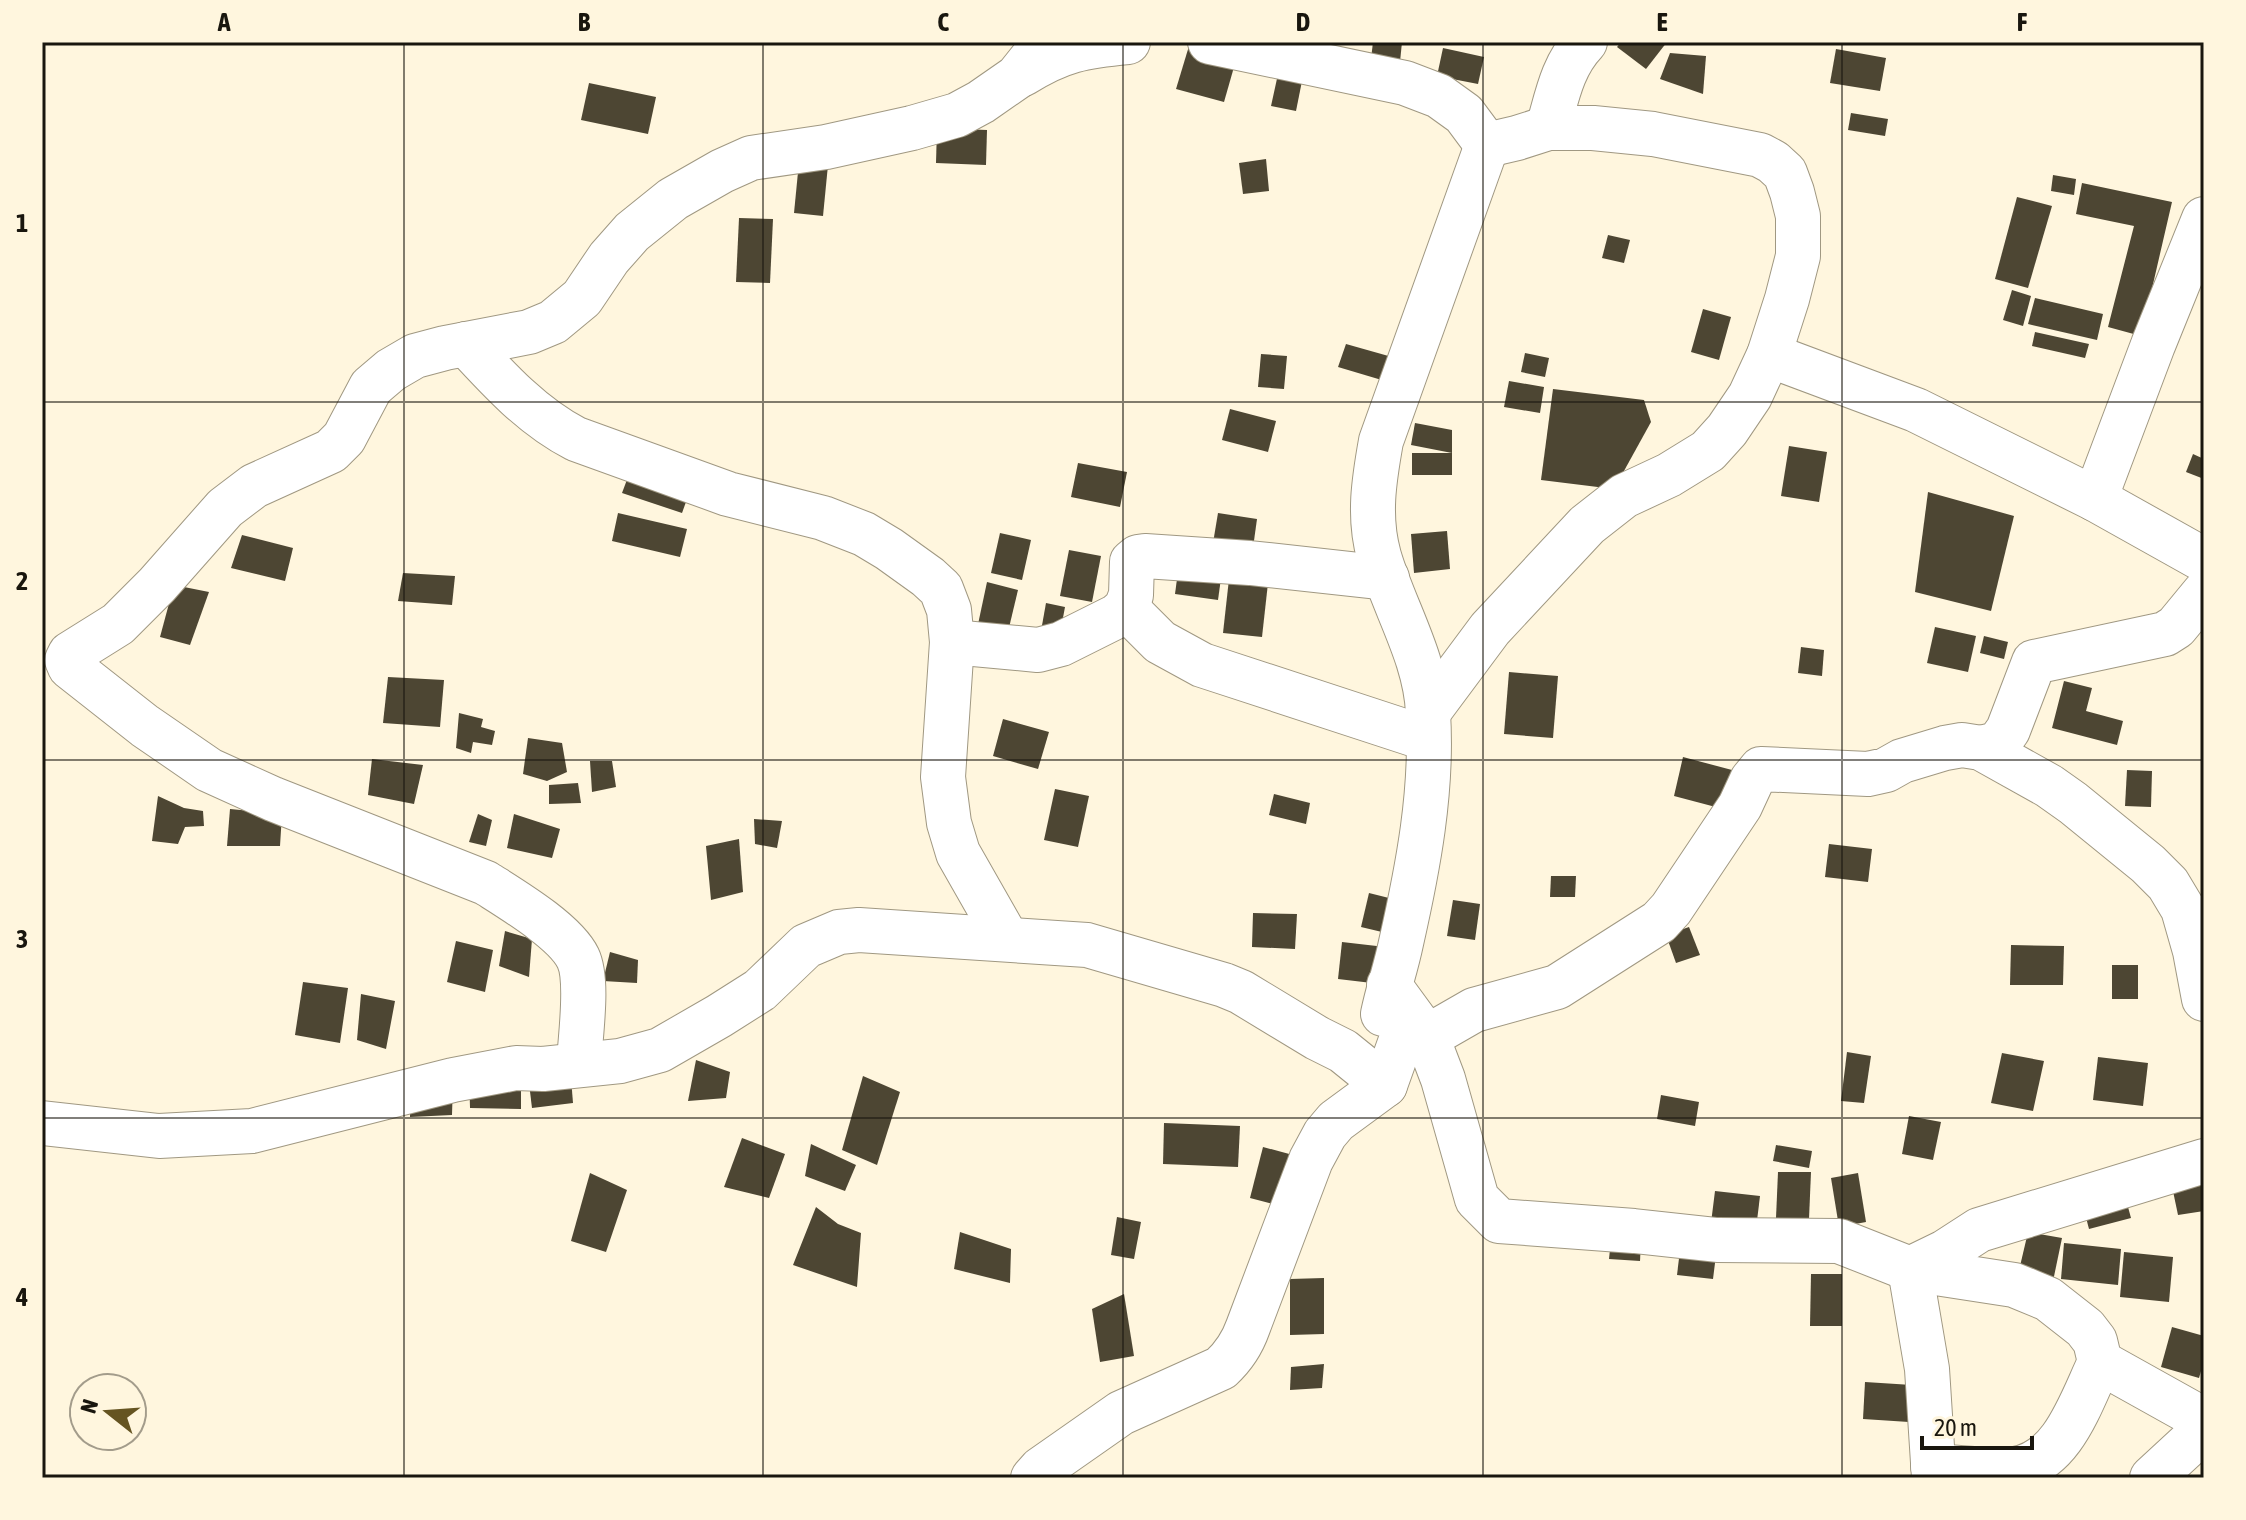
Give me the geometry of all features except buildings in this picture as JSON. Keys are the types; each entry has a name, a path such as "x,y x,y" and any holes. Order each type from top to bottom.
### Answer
{"street":[{"path":"1017,77 1045,42"},
{"path":"579,1064 583,982 579,960 568,942 486,883 273,799 209,770 145,726 70,667 67,660 70,654 118,624 225,508 254,486 331,451 344,438 371,387 391,370 415,356 529,332 553,322 582,298 609,258 632,232 673,199 751,158 855,141 957,115 1061,53 1093,45 1128,42"},
{"path":"1210,42 1255,47 1405,83 1439,96 1464,114 1487,145"},
{"path":"1548,128 1562,77 1585,42"},
{"path":"1428,725 1490,629 1587,525 1624,496 1669,475 1708,451 1727,430 1750,396 1769,355 1798,256 1798,216 1785,173 1760,155 1653,134 1593,128 1548,128 1487,145"},
{"path":"1385,1085 1383,1016 1401,946 1422,837 1427,796 1428,725 1419,665 1379,555 1373,520 1373,490 1381,441 1487,145"},
{"path":"2095,499 2204,219"},
{"path":"466,344 542,418 576,439 702,486 823,518 864,534 941,589 949,610 952,642 943,777 949,823 958,853 1007,939"},
{"path":"1769,355 1916,410 2095,499 2204,560"},
{"path":"952,642 1038,650 1048,648 1117,616 1126,608 1131,595 1132,562 1138,557 1250,563 1387,578"},
{"path":"1981,748 1998,744 2008,730 2034,662 2165,634 2176,627 2204,593"},
{"path":"1126,608 1160,642 1202,665 1428,725"},
{"path":"1033,1478 1063,1452 1121,1413 1221,1368 1230,1360 1241,1345 1311,1160 1336,1121 1385,1085 1400,1043 1427,1037 1474,1010 1557,987 1659,922 1740,806 1761,769 1868,774 1945,748 1962,745 1981,748 2073,803 2168,884 2183,909 2204,999"},
{"path":"42,1123 159,1136 252,1131 453,1080 516,1068 543,1069 620,1061 660,1050 760,990 806,946 839,932 859,930 1087,945 1224,985 1343,1051 1385,1085"},
{"path":"1389,985 1427,1037 1443,1079 1477,1199 1499,1221 1717,1240 1839,1241 1910,1269 2014,1285 2048,1299 2085,1328 2095,1341 2100,1362 2066,1432 2044,1458 2016,1469 1934,1472 1927,1369 1910,1269"},
{"path":"1910,1269 1945,1252 1979,1230 2204,1161"},
{"path":"2100,1362 2204,1420"},
{"path":"2152,1478 2204,1430"}]}
